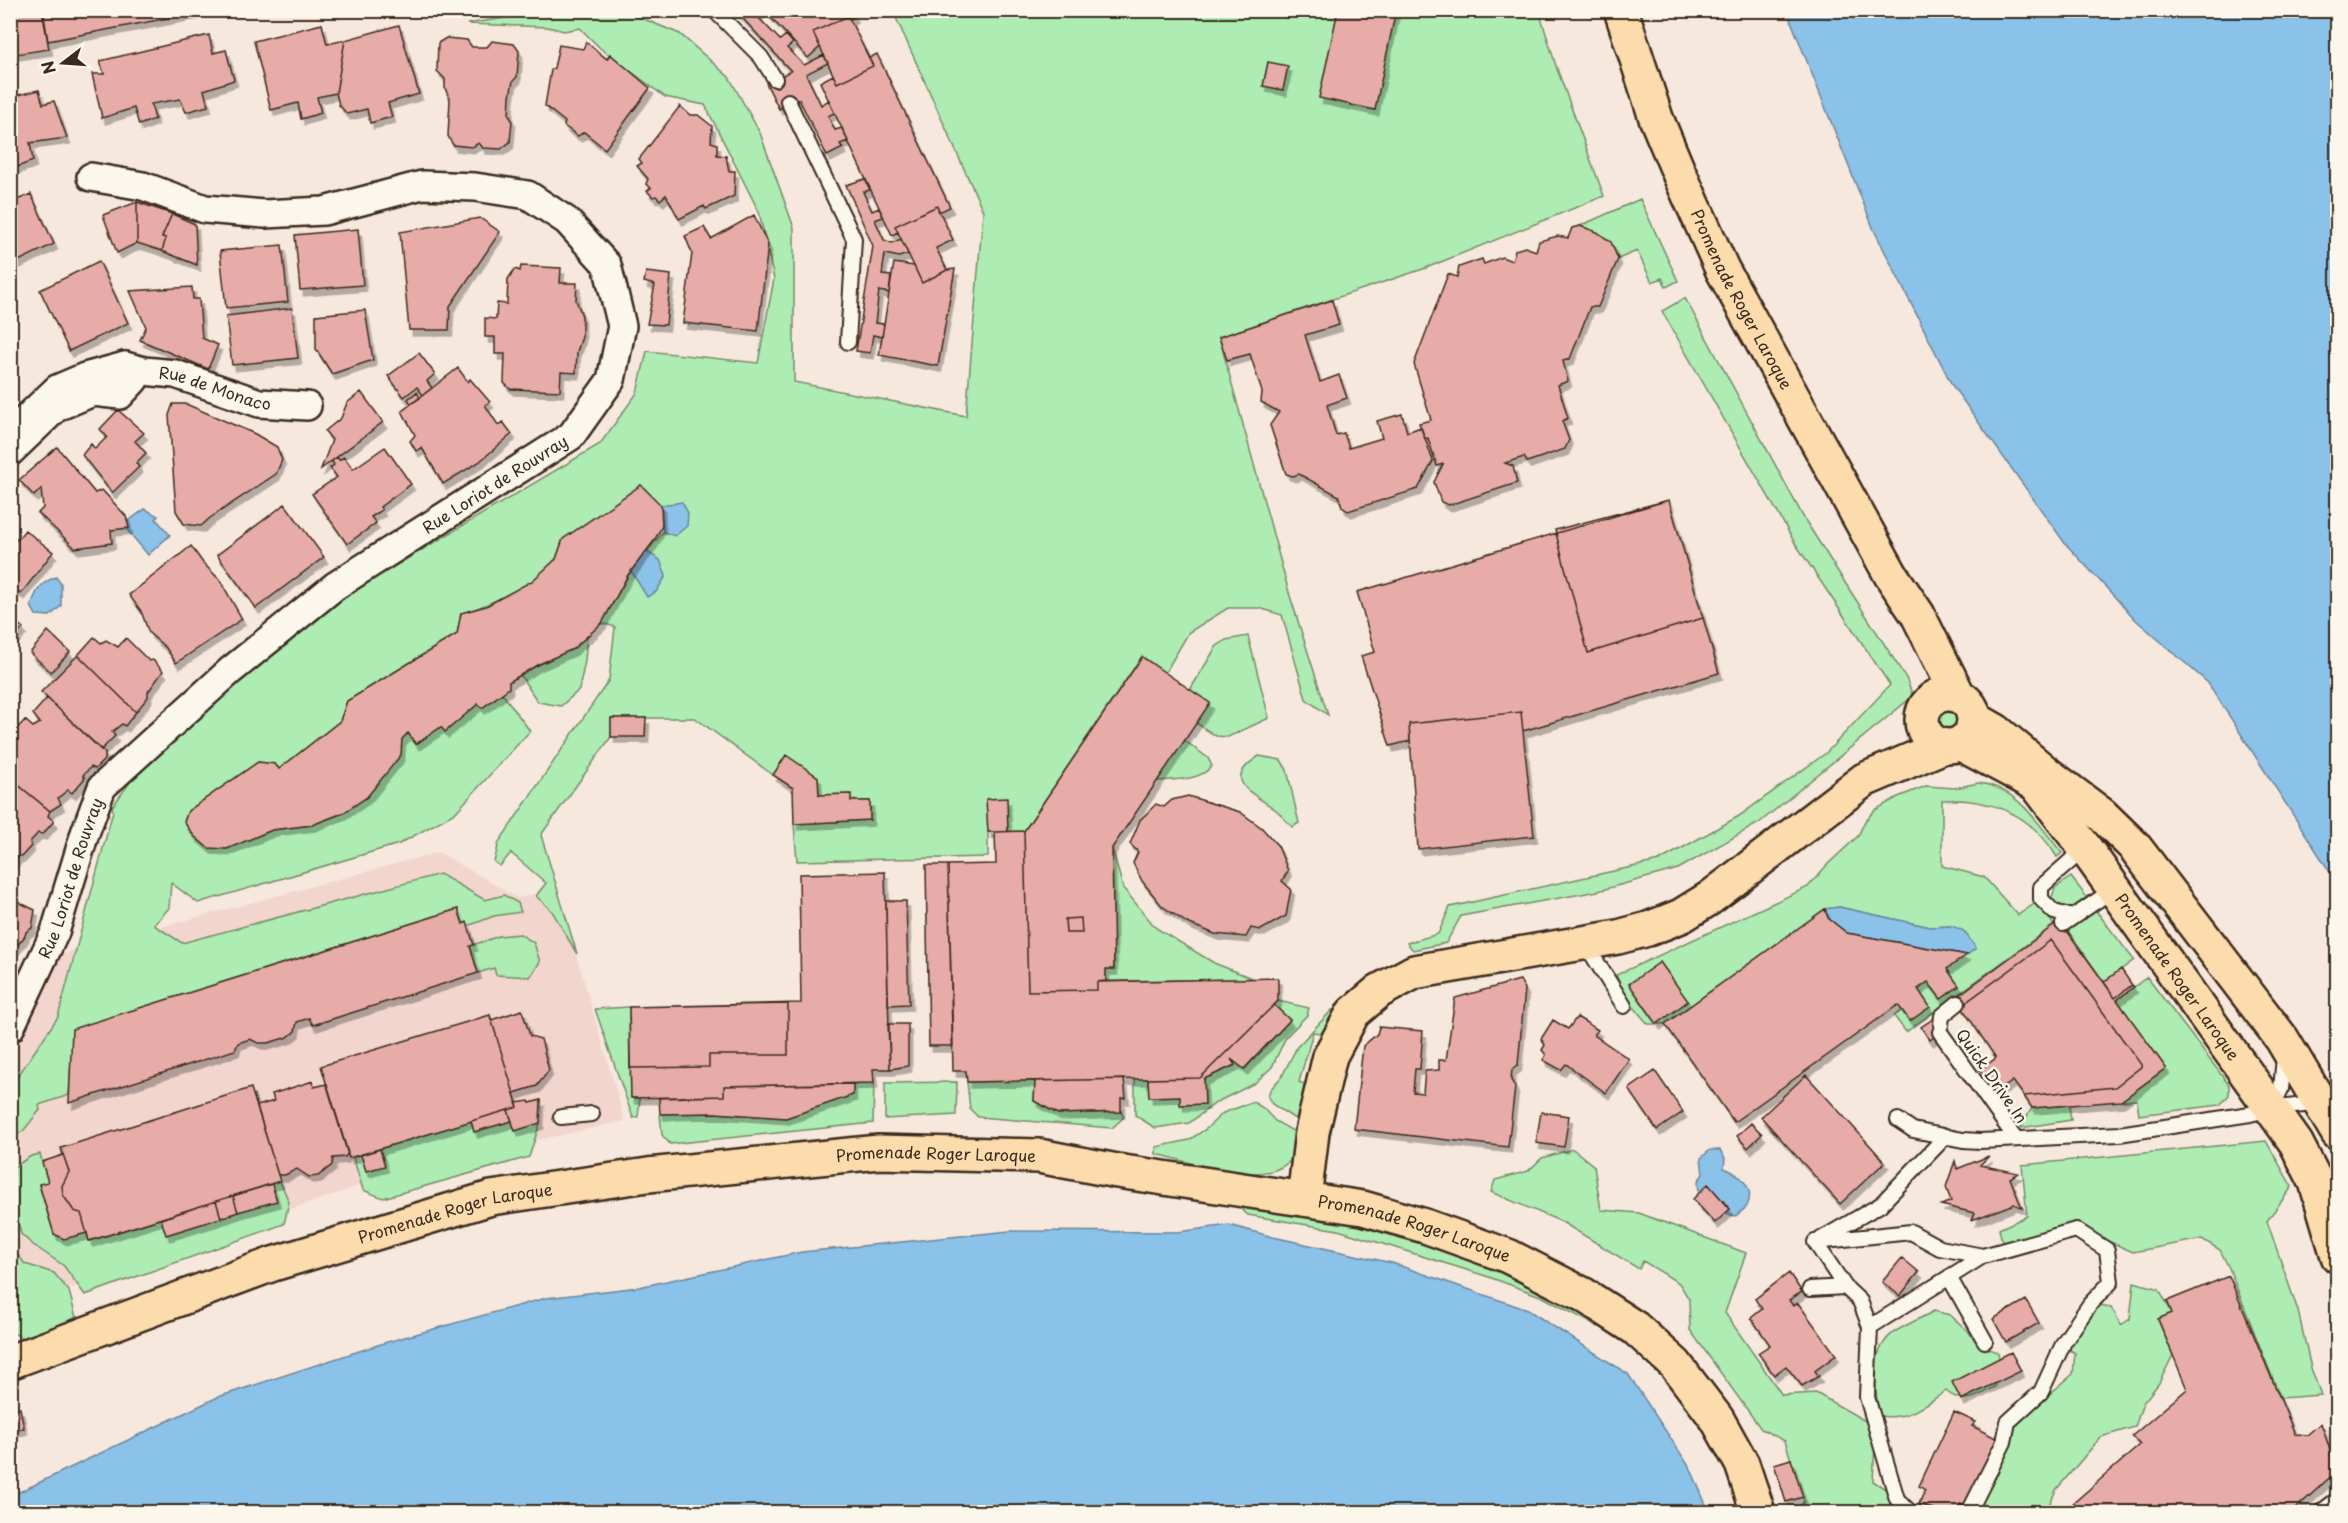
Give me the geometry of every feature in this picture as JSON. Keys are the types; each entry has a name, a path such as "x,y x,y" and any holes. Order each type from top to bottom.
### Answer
{"main road":[{"name":"Promenade Roger Laroque","path":"1621,10 1656,118 1678,173 1722,269 1891,575 1918,615 1959,726 2036,784 2209,1018 2296,1143 2316,1182 2337,1256"},
{"name":"Promenade Roger Laroque","path":"1891,575 1913,634 1922,670 1923,712"},
{"path":"1864,780 1935,696 1949,693 1959,726"},
{"path":"1923,712 1925,732 1934,742 1959,726"},
{"path":"1304,1199 1312,1132 1330,1056 1353,1013 1378,991 1414,972 1635,933 1680,916 1710,898 1864,780 1959,726 1996,731 2102,816 2134,846 2282,1039 2322,1103 2337,1132"},
{"name":"Promenade Roger Laroque","path":"10,1362 273,1264 479,1202 648,1175 879,1152 1039,1156 1117,1171 1363,1208 1425,1226 1508,1256 1584,1295 1635,1328 1675,1364 1717,1419 1742,1464 1758,1512"}],"street":[{"name":"Rue Loriot de Rouvray","path":"10,1028 55,932 85,833 102,788 230,671 335,586 571,436 611,380 622,326 607,265 567,221 528,195 475,187 422,185 324,211 264,214 205,209 143,186 91,177"},
{"name":"Rue de Monaco","path":"10,434 57,389 85,377 125,366 144,371 174,374 259,403 307,406"},
{"name":"Rue de Monaco","path":"10,452 57,407 93,392 120,395 134,380 125,366"}],"lane":[{"path":"714,10 761,57 776,79"},
{"path":"788,101 854,239 849,342"},
{"path":"2085,848 2042,887 2041,899 2054,912 2068,921 2114,889"},
{"path":"1584,942 1624,1006"},
{"name":"Quick Drive In","path":"1958,1003 1942,1016 1941,1029 2016,1139"},
{"path":"2271,1109 2281,1089 2284,1060 2282,1039"},
{"path":"1898,1120 1913,1130 1980,1141 2119,1134 2322,1103"},
{"path":"561,1118 592,1114"},
{"path":"1815,1242 1880,1205 1946,1136"},
{"path":"1870,1327 1983,1256 2076,1230 2107,1250 2111,1282 2090,1304 2064,1342 2041,1392 2008,1422 2004,1442 1969,1512"},
{"path":"1815,1242 1911,1232 1940,1248 1983,1256"},
{"path":"1815,1242 1845,1287 1860,1301 1870,1327 1867,1397 1897,1499 1910,1512"},
{"path":"1949,1277 1985,1341"},
{"path":"1810,1288 1845,1287"},
{"path":"2321,1512 2337,1499"}],"shaded area":[{"path":"439,852 518,898 557,888 625,1121 520,1144 373,1181 142,1261 11,1312 11,1028 42,959"}],"green space":[{"path":"622,10 680,34 729,77 760,133 794,228 794,382 966,416 983,211 893,11 1539,11 1556,66 1604,196 1426,268 1219,337 1290,596 1328,715 1306,699 1282,615 1259,608 1228,608 1189,632 1165,673 1142,656 1024,831 988,832 988,857 797,861 794,824 870,820 870,801 851,801 850,794 819,795 818,777 786,756 773,775 695,718 611,718 611,737 541,835 577,954 552,911 536,896 546,883 511,853 500,866 494,862 499,842 609,680 615,627 602,623 631,571 663,532 660,505 563,539 557,557 550,566 528,584 462,613 457,634 347,701 340,721 279,769 275,764 258,762 188,811 184,822 194,836 208,848 227,849 272,830 312,825 343,813 367,797 390,766 402,739 408,733 416,744 441,727 445,731 478,704 482,708 502,693 530,731 455,813 399,844 198,903 171,883 169,908 154,925 182,943 440,874 485,900 504,895 518,903 521,912 494,916 468,926 467,923 463,924 458,909 73,1029 69,1095 39,1105 40,1110 24,1130 11,1139 11,1086 58,1017 113,811 112,807 146,760 341,598 600,444 637,393 647,351 758,363 774,279 759,212 705,105 665,97 600,48 580,28 564,31 548,27 467,24 547,11"},
{"path":"1640,199 1678,281 1666,287 1662,278 1652,282 1637,251 1618,259 1604,237 1580,226"},
{"path":"1685,298 1805,520 1906,678 1913,696 1759,823 1678,869 1598,891 1461,916 1446,943 1413,950 1407,943 1438,934 1450,907 1659,861 1739,816 1826,753 1890,685 1795,543 1662,311"},
{"path":"587,636 579,690 561,706 538,702 520,675 564,653"},
{"path":"1248,636 1269,718 1228,737 1216,736 1196,723 1190,690 1216,647 1226,640"},
{"path":"1949,693 1975,721 1934,742 1924,726 1923,712 1932,701"},
{"path":"1184,740 1208,758 1212,766 1194,777 1157,781"},
{"path":"1259,756 1281,760 1287,770 1299,823 1292,827 1276,810 1250,792 1241,780 1247,765"},
{"path":"1978,783 2004,791 2016,799 2036,819 2062,853 2057,857 2035,829 2008,811 1977,802 1942,800 1942,866 1984,877 2018,915 2037,902 2054,925 1906,1032 1894,1016 1923,986 1928,982 1959,986 1947,969 1952,926 1930,927 1839,907 1825,909 1665,1024 1648,1024 1627,999 1616,975 1808,887 1827,865 1858,836 1865,821 1875,810 1898,797 1926,786 1955,788"},
{"path":"1112,848 1123,888 1156,928 1214,963 1254,979 1106,981 1106,969 1114,969"},
{"path":"2071,877 2089,900 2075,910 2060,906 2051,900 2055,888"},
{"path":"2094,908 2134,960 2104,982 2066,928"},
{"path":"520,934 534,943 540,962 530,977 496,975 494,968 478,973 470,946 499,936"},
{"path":"2147,977 2229,1085 2229,1095 2220,1105 2139,1115 2137,1100 2121,1101 2166,1068 2117,1000"},
{"path":"1278,1001 1309,1008 1307,1015 1286,1037 1272,1067 1255,1083 1217,1102 1189,1123 1155,1128 1135,1115 1135,1079 1148,1079 1149,1097 1180,1096 1181,1105 1205,1104 1204,1079 1234,1066 1231,1059 1245,1069 1290,1020 1274,1005"},
{"path":"629,1007 631,1098 640,1098 638,1117 633,1118 595,1009"},
{"path":"1339,1009 1327,1034 1313,1032 1299,1082 1312,1087 1301,1123 1272,1104 1268,1097 1270,1090 1282,1076 1297,1047 1332,1010"},
{"path":"1035,1081 1034,1101 1058,1114 1121,1112 1124,1117 1112,1128 978,1117 970,1109 967,1082"},
{"path":"957,1082 956,1115 885,1119 885,1083"},
{"path":"874,1083 873,1123 670,1144 662,1135 660,1114 715,1113 786,1118 853,1095 853,1084"},
{"path":"541,1100 540,1123 529,1157 383,1198 363,1190 353,1157"},
{"path":"1253,1102 1263,1108 1275,1121 1302,1136 1295,1158 1280,1168 1260,1173 1230,1172 1156,1154 1156,1147 1189,1140 1206,1129 1223,1113"},
{"path":"2069,1105 2071,1120 2020,1128 2032,1108"},
{"path":"2266,1141 2292,1187 2267,1221 2298,1311 2311,1368 2321,1395 2280,1398 2229,1268 2220,1250 2202,1239 2133,1252 2072,1225 2003,1246 1999,1229 2027,1216 2022,1165"},
{"path":"1573,1149 1594,1166 1601,1210 1639,1213 1746,1253 1725,1313 1782,1395 1816,1393 1876,1427 1873,1481 1921,1512 1796,1512 1804,1501 1785,1441 1761,1429 1690,1330 1689,1299 1679,1283 1643,1261 1639,1269 1562,1222 1491,1192 1495,1180 1528,1171 1542,1158"},
{"path":"40,1154 48,1182 39,1185 54,1234 87,1233 90,1241 280,1181 289,1202 284,1224 85,1295 64,1266 21,1234 12,1195 14,1167 31,1156"},
{"path":"1226,1196 1340,1217 1485,1260 1606,1324 1598,1327 1543,1297 1486,1276 1338,1230 1248,1215"},
{"path":"11,1246 25,1264 54,1273 69,1291 77,1321 25,1339 13,1333 11,1329"},
{"path":"2134,1282 2159,1289 2172,1313 2158,1320 2173,1355 2159,1383 2143,1403 2135,1427 2101,1437 2056,1490 2046,1512 1970,1512 2004,1456 2017,1422 2073,1374 2075,1353 2065,1347 2094,1304 2111,1307 2121,1325 2130,1319"},
{"path":"1934,1311 1950,1315 1968,1331 1979,1345 1998,1352 2001,1368 1995,1387 1976,1397 1964,1399 1952,1396 1946,1391 1907,1414 1879,1416 1875,1382 1877,1359 1881,1348 1896,1331"}],"water":[{"path":"1787,11 2337,11 2337,883 2208,683 2136,620 2064,542 1952,385 1874,230"},
{"path":"682,502 688,513 687,526 675,536 663,532 661,505"},
{"path":"145,509 158,516 156,519 170,535 148,555 123,525"},
{"path":"646,551 660,560 666,576 656,592 647,597 631,571"},
{"path":"56,577 61,584 61,606 50,616 36,615 31,606 37,592 43,584"},
{"path":"1839,907 1930,927 1952,926 1964,931 1976,948 1967,955 1847,933 1828,918 1825,909"},
{"path":"1710,1150 1720,1150 1725,1158 1724,1168 1740,1177 1748,1187 1747,1206 1736,1216 1725,1214 1730,1209 1709,1185 1699,1193 1698,1181 1703,1174 1701,1158"},
{"path":"1229,1225 1392,1263 1528,1310 1628,1374 1691,1469 1709,1512 11,1512 11,1496 218,1397 387,1342 546,1298 639,1287 802,1252 1010,1231 1178,1232"}],"building":[{"path":"10,10 42,10 49,49 10,55"},
{"path":"43,10 194,10 195,13 48,41"},
{"path":"43,10 194,10 195,13 48,41"},
{"path":"735,10 763,10 757,16 780,40 786,35 793,43 787,48 804,65 824,55 828,63 806,74 821,105 829,100 834,113 828,116 835,130 842,128 848,141 840,144 843,148 827,156 799,99 779,109 766,83 791,71"},
{"path":"764,10 850,10 854,16 850,20 848,16 813,32 820,47 808,58"},
{"path":"1338,10 1396,10 1375,110 1319,98"},
{"path":"848,16 873,66 837,83 813,32"},
{"path":"322,24 327,44 345,40 336,93 317,97 321,113 301,119 298,103 271,110 254,41"},
{"path":"399,25 419,94 388,103 392,117 370,123 367,109 347,114 339,105 336,93 345,40"},
{"path":"209,35 213,53 226,50 234,80 204,90 208,106 186,112 180,99 151,104 155,119 139,125 134,108 102,118 92,74 104,74 100,61"},
{"path":"446,38 467,40 472,47 487,47 492,41 514,44 519,51 517,77 513,81 510,96 509,115 512,120 510,142 501,149 483,148 479,143 472,147 453,145 448,136 450,100 445,88 445,79 437,71 438,43"},
{"path":"586,42 607,59 610,54 650,88 605,149 584,132 578,136 564,126 565,122 545,106 551,70 554,68 559,45 583,49"},
{"path":"877,54 950,207 939,212 937,206 895,226 898,232 892,235 820,82 833,75 837,83 873,66 869,58"},
{"path":"1268,62 1288,66 1283,90 1263,86"},
{"path":"39,90 43,104 54,101 67,138 30,143 33,161 12,169 10,97"},
{"path":"680,106 690,115 698,115 712,126 711,142 717,144 717,155 726,156 729,171 735,171 734,196 706,209 704,206 679,219 666,195 660,200 647,191 651,188 646,184 648,179 637,166 642,163 639,159"},
{"path":"865,179 870,190 863,192 872,211 879,208 883,217 875,220 884,240 892,243 901,239 908,254 899,257 885,254 882,275 891,276 889,293 879,291 875,323 884,324 882,337 873,335 870,353 856,351 873,246 846,185"},
{"path":"31,194 54,244 10,265 10,203"},
{"path":"137,202 137,243 117,253 103,215"},
{"path":"137,202 172,214 162,237 166,238 162,251 137,243"},
{"path":"937,206 953,240 936,248 947,270 922,283 895,226"},
{"path":"172,214 195,224 197,265 162,251 166,238 162,237"},
{"path":"754,215 768,245 758,331 683,323 692,253 685,236 704,227 711,239"},
{"path":"480,218 500,232 450,306 449,330 409,330 400,232"},
{"path":"1580,226 1597,232 1611,242 1618,259 1598,307 1590,307 1570,359 1563,361 1568,381 1558,385 1568,418 1562,421 1569,440 1565,449 1527,462 1524,457 1505,463 1513,466 1517,483 1449,505 1441,502 1434,482 1443,464 1437,466 1428,438 1425,439 1419,423 1431,420 1414,364 1448,274 1457,277 1459,267 1482,259 1484,264 1502,257 1512,261 1515,250 1525,247 1536,251 1539,241 1558,236 1568,238 1572,228"},
{"path":"358,229 363,285 300,290 295,235"},
{"path":"282,245 288,302 226,308 220,251"},
{"path":"99,261 128,323 69,351 40,290"},
{"path":"894,263 914,266 922,283 947,270 955,269 938,366 879,355"},
{"path":"521,266 561,268 560,283 577,283 576,300 582,316 582,337 577,352 576,373 561,372 560,391 510,389 504,383 505,354 495,354 495,337 485,337 485,318 496,319 497,303 507,304 508,279 515,269 520,271"},
{"path":"646,272 671,275 666,325 647,324 655,285 644,282"},
{"path":"192,287 193,299 199,299 202,338 218,345 208,369 140,340 146,327 130,291"},
{"path":"1332,300 1339,325 1305,335 1320,382 1339,375 1347,398 1327,405 1336,435 1344,433 1349,448 1382,438 1377,421 1402,414 1407,432 1421,427 1433,461 1418,489 1348,511 1342,507 1339,496 1299,474 1293,476 1286,474 1270,425 1279,412 1261,402 1262,392 1250,354 1227,360 1219,337"},
{"path":"292,308 298,358 232,365 226,316"},
{"path":"365,310 373,360 332,374 316,349 316,315"},
{"path":"419,353 435,374 427,381 432,388 423,395 417,387 404,397 388,376"},
{"path":"458,368 468,382 470,379 490,402 485,405 498,425 503,422 512,434 479,462 443,484 422,448 416,451 410,441 415,435 402,411"},
{"path":"361,392 383,422 321,469 332,440 325,431 341,418 347,403"},
{"path":"417,392 420,398 411,404 408,399"},
{"path":"173,404 186,404 255,434 277,447 282,460 276,474 201,526 184,524 176,511 169,415"},
{"path":"118,410 144,433 135,441 146,453 136,463 139,467 112,493 82,455 91,444 95,449 107,437 100,429"},
{"path":"57,447 95,493 102,490 126,516 129,528 111,530 112,543 75,548 38,513 43,508 41,489 34,496 19,480"},
{"path":"385,447 411,484 380,507 382,510 371,517 376,523 347,544 312,494 337,477 330,468 334,465 332,461 337,457 339,460 344,457 353,469"},
{"path":"641,485 661,505 662,526 654,541 628,575 602,623 573,649 537,665 509,682 509,688 482,708 478,704 445,732 441,727 416,744 408,733 402,739 401,755 367,797 343,813 312,825 272,830 227,849 208,848 194,836 184,822 188,811 258,762 275,764 279,769 340,721 347,701 457,634 461,613 486,606 532,581 556,559 563,539"},
{"path":"1669,500 1703,618 1588,653 1555,530"},
{"path":"1669,500 1719,673 1523,731 1521,712 1409,724 1410,741 1390,746 1361,656 1375,652 1357,592"},
{"path":"285,504 324,557 256,608 217,555"},
{"path":"25,530 53,552 21,594 10,586 10,534 17,540"},
{"path":"191,546 203,563 220,580 242,619 176,663 166,648 149,633 141,611 129,595"},
{"path":"10,617 23,628 10,643"},
{"path":"48,631 70,652 51,672 30,653"},
{"path":"94,637 101,643 106,640 118,647 126,638 149,661 153,660 163,671 136,712 78,655"},
{"path":"78,655 136,712 125,726 122,724 112,732 115,736 101,750 41,692"},
{"path":"1142,657 1210,703 1112,848 1114,969 1106,969 1106,981 1097,982 1097,990 1028,991 1024,831"},
{"path":"47,698 105,753 105,759 95,769 91,767 83,775 85,778 72,793 68,790 58,798 61,804 50,811 10,778 15,771 10,767 10,736 25,720 33,727 40,723 33,714"},
{"path":"1521,712 1534,836 1418,849 1409,724"},
{"path":"611,718 646,718 645,737 611,737"},
{"path":"786,755 818,777 819,795 851,794 851,801 870,801 870,820 794,824 793,788 773,775"},
{"path":"10,778 50,811 48,816 54,821 43,834 38,833 30,842 31,846 11,865"},
{"path":"1188,796 1240,812 1262,828 1278,846 1288,871 1282,881 1291,889 1286,916 1261,930 1251,928 1246,937 1215,934 1187,923 1162,906 1142,881 1133,863 1138,852 1130,844 1140,820 1156,804 1164,807 1172,800"},
{"path":"1007,798 1008,832 988,832 986,799"},
{"path":"1024,831 1028,991 1097,990 1097,982 1278,978 1278,1001 1200,1078 967,1082 966,1071 953,1071 948,865 996,864 995,832"},
{"path":"926,865 948,865 953,1046 929,1046"},
{"path":"885,872 890,1069 873,1069 874,1083 724,1086 724,1096 631,1098 629,1007 801,1003 799,874"},
{"path":"10,898 35,910 32,928 26,932 10,955"},
{"path":"886,901 906,901 909,1004 888,1005"},
{"path":"458,909 463,924 467,922 474,945 470,946 478,973 313,1025 309,1018 297,1022 295,1031 288,1037 268,1043 258,1043 250,1039 238,1043 235,1050 69,1103 72,1029"},
{"path":"1825,909 1828,918 1847,933 1967,955 1947,969 1959,986 1941,999 1928,982 1918,989 1930,1007 1910,1021 1898,1005 1734,1122 1665,1024"},
{"path":"1081,918 1082,933 1066,933 1065,919"},
{"path":"2060,921 2115,998 2132,985 2134,987 2117,1000 2166,1068 2121,1101 2032,1108 2024,1096 2115,1087 2142,1066 2051,940 1961,1006 1955,998"},
{"path":"2051,940 2142,1066 2115,1087 2024,1096 2013,1081 1997,1092 1980,1070 1996,1058 1961,1006"},
{"path":"1660,962 1688,1001 1657,1024 1629,984"},
{"path":"2121,969 2132,985 2115,998 2104,982"},
{"path":"1520,980 1525,989 1518,1065 1512,1070 1511,1080 1515,1087 1508,1147 1354,1129 1363,1046 1377,1034 1379,1027 1423,1031 1420,1069 1415,1069 1413,1092 1423,1093 1425,1071 1439,1070 1439,1060 1446,1060 1455,998"},
{"path":"788,1004 788,1055 709,1055 709,1067 630,1068 629,1007"},
{"path":"1274,1005 1290,1020 1244,1069 1231,1059 1235,1065 1204,1079 1205,1104 1180,1105 1180,1096 1149,1097 1148,1079 1200,1078"},
{"path":"522,1010 530,1036 541,1039 549,1070 537,1086 514,1093 518,1107 349,1158 321,1066 490,1015 491,1020"},
{"path":"490,1015 518,1107 349,1158 321,1066"},
{"path":"1577,1017 1598,1030 1594,1035 1629,1059 1606,1093 1566,1064 1561,1070 1543,1060 1546,1055 1542,1050 1545,1045 1541,1039 1553,1020 1568,1029"},
{"path":"1936,1017 1944,1030 1930,1040 1921,1027"},
{"path":"888,1024 908,1024 908,1066 890,1069"},
{"path":"1655,1071 1683,1112 1657,1130 1629,1089"},
{"path":"1806,1075 1885,1162 1840,1204 1761,1117"},
{"path":"1124,1079 1126,1098 1121,1098 1121,1112 1058,1114 1034,1101 1035,1081"},
{"path":"313,1081 314,1087 327,1084 348,1153 345,1157 333,1158 332,1165 318,1176 309,1177 297,1169 285,1175 278,1175 257,1106 274,1101 272,1094"},
{"path":"853,1084 853,1095 786,1118 715,1113 660,1114 659,1098 724,1096 724,1086"},
{"path":"251,1088 280,1181 89,1241 87,1233 64,1239 54,1234 39,1184 48,1182 42,1162 63,1155 61,1148"},
{"path":"251,1088 280,1181 89,1241 81,1213 74,1211 63,1195 62,1186 69,1172 61,1148"},
{"path":"541,1100 540,1123 515,1131 508,1110 518,1107 516,1103"},
{"path":"508,1110 512,1121 474,1132 471,1121"},
{"path":"1541,1112 1569,1116 1564,1147 1536,1143"},
{"path":"1751,1123 1762,1134 1748,1148 1737,1136"},
{"path":"380,1149 385,1166 366,1171 361,1155"},
{"path":"1989,1156 1980,1165 2018,1173 2010,1178 2022,1208 2014,1204 1972,1220 1975,1213 1941,1205 1951,1201 1946,1187 1955,1161 1957,1169"},
{"path":"272,1184 277,1201 238,1212 233,1196"},
{"path":"1708,1184 1730,1209 1715,1223 1693,1199"},
{"path":"233,1196 238,1212 221,1218 216,1201"},
{"path":"216,1201 221,1218 166,1235 161,1219"},
{"path":"1902,1258 1919,1272 1900,1296 1882,1282"},
{"path":"1789,1273 1802,1292 1789,1300 1793,1306 1798,1303 1836,1355 1815,1371 1819,1376 1802,1386 1786,1366 1774,1375 1758,1353 1770,1345 1751,1318 1762,1309 1755,1299"},
{"path":"2229,1276 2295,1434 2307,1435 2321,1423 2337,1471 2292,1512 2063,1512 2140,1445 2132,1436 2187,1389 2158,1319 2172,1313 2167,1301"},
{"path":"2026,1300 2039,1323 2006,1342 1993,1319"},
{"path":"2011,1352 2021,1371 1961,1400 1952,1382"},
{"path":"20,1408 24,1428 10,1432 10,1410"},
{"path":"1954,1412 1976,1422 1972,1426 1998,1439 1966,1506 1960,1504 1956,1512 1941,1512 1919,1504 1925,1490 1919,1486"},
{"path":"1791,1459 1803,1497 1786,1502 1774,1464"}]}
